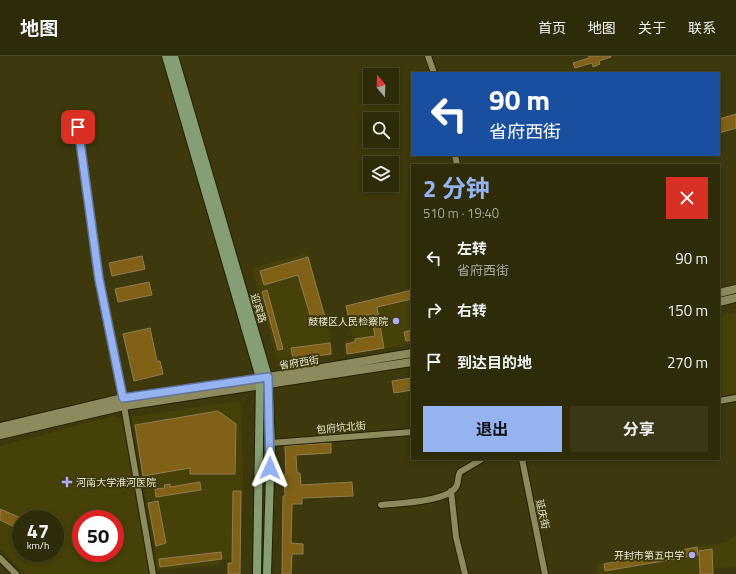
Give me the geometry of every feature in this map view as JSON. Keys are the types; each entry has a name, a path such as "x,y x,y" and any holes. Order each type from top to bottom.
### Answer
{"main road":[{"name":"迎宾路","path":"166,56 265,381 257,574"},
{"name":"迎宾路","path":"174,56 265,381 271,443 267,574"}],"street":[{"path":"428,56 434,72"},
{"path":"75,114 99,279 154,574"},
{"path":"720,293 736,289"},
{"path":"720,302 736,298"},
{"name":"省府西街","path":"265,381 411,353"},
{"name":"省府西街","path":"0,427 123,402 265,381 411,362"},
{"path":"720,401 736,398"},
{"name":"省府西街","path":"0,435 123,402"},
{"name":"包府坑北街","path":"271,443 411,432"},
{"path":"381,505 436,498 451,491 458,485 460,472 480,460"},
{"name":"延庆街","path":"522,460 545,574"},
{"path":"451,491 456,537 465,574"},
{"path":"0,558 16,574"}],"shaded area":[{"path":"307,253 327,319 334,355 284,362 277,360 252,268"},
{"path":"411,290 411,344 346,355 345,341 353,340 345,305"},
{"path":"736,312 736,395 720,398 720,316"},
{"path":"238,401 241,404 243,478 241,559 220,560 218,565 157,570 154,543 132,417"},
{"name":"河南大学淮河医院","path":"114,416 123,419 151,574 26,574 14,562 64,562 64,510 12,510 12,560 0,548 0,446"},
{"name":"开封市第五中学","path":"736,534 736,566 714,569 714,574 598,574 596,564 698,546 715,545 726,542"}],"building":[{"path":"589,56 611,57 599,61 600,64 593,67 592,63 575,68 573,63 589,58"},
{"path":"736,114 736,128 720,133 720,119"},
{"path":"142,256 145,269 112,276 109,263"},
{"path":"308,257 326,321 313,325 298,275 264,285 260,271"},
{"path":"149,282 152,295 118,302 115,289"},
{"path":"267,290 283,349 278,350 262,292"},
{"path":"411,290 411,299 377,307 384,348 347,354 346,344 355,342 355,339 375,336 371,314 349,319 346,306"},
{"path":"150,328 157,361 160,361 163,374 134,381 123,334"},
{"path":"411,330 411,340 406,341 404,332"},
{"path":"330,343 331,354 293,359 291,348"},
{"path":"411,378 411,390 394,393 392,381"},
{"path":"218,411 236,424 235,474 190,474 190,468 143,476 135,425"},
{"path":"331,443 331,453 296,455 297,473 300,473 301,485 352,482 353,496 302,498 302,504 292,504 291,543 303,544 303,554 292,554 291,574 282,574 283,496 285,496 284,474 286,474 285,446"},
{"path":"200,482 201,490 156,497 155,489 165,488 164,485 170,484 170,487"},
{"path":"233,491 241,491 240,574 228,574 228,563 232,563"},
{"path":"158,501 166,543 156,546 148,503"},
{"path":"0,509 12,514 12,526 0,520"},
{"path":"697,547 698,555 605,571 604,564"},
{"path":"712,549 713,574 700,574 699,551"},
{"path":"221,552 222,559 160,567 159,559"}],"place":[{"name":"鼓楼区人民检察院","path":"396,321"},
{"name":"河南大学淮河医院","path":"67,482"},
{"name":"开封市第五中学","path":"692,555"}],"route":[{"path":"78,127 87,183 93,241 99,279 123,398 268,377 270,385 270,468"}]}
